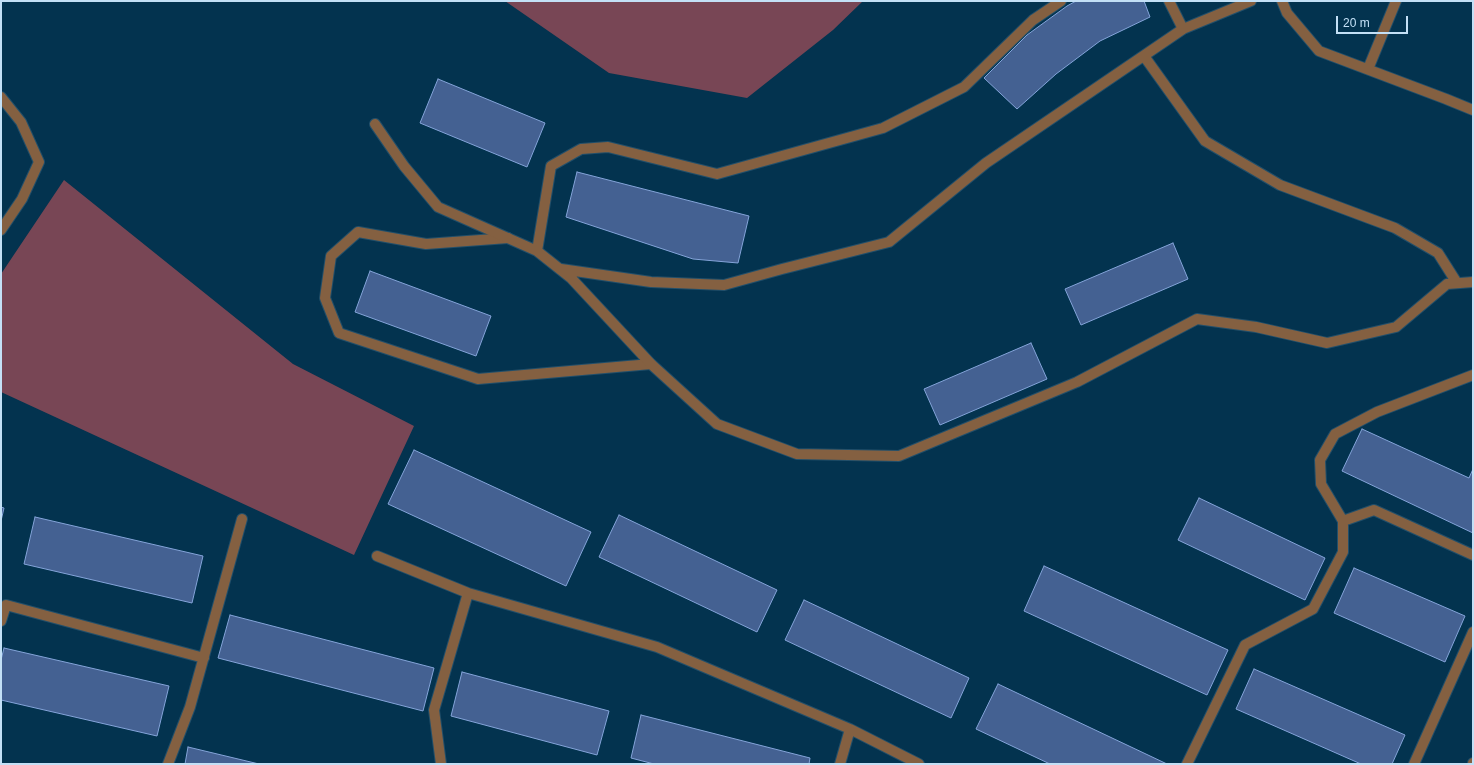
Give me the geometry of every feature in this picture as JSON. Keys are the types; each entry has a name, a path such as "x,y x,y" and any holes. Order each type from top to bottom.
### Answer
{"street":[{"path":"536,250 551,166 581,149 608,147 717,174 883,128 964,87 1033,20 1061,1"},
{"path":"1169,1 1183,29"},
{"path":"560,269 651,282 724,285 890,242 986,163 1183,29 1251,1"},
{"path":"1282,1 1287,13 1319,51 1473,110"},
{"path":"1368,69 1396,1"},
{"path":"1144,56 1205,141 1280,185 1395,228 1438,253 1457,283"},
{"path":"1,97 21,122 39,162 22,199 1,230"},
{"path":"375,124 404,166 438,207 536,250 571,278 651,364 718,424 797,454 899,456 1077,382 1197,319 1256,327 1327,343 1396,327 1448,284 1473,282"},
{"path":"508,238 426,244 358,232 331,256 325,298 339,333 478,379 651,364"},
{"path":"1187,764 1246,645 1313,609 1343,552 1343,520 1321,484 1320,460 1334,434 1376,412 1473,375"},
{"path":"1343,520 1374,510 1473,555"},
{"path":"168,764 190,708 242,519"},
{"path":"377,556 468,593 657,647 850,729 919,764"},
{"path":"442,764 434,710 468,593"},
{"path":"1,622 6,605 204,658"},
{"path":"1414,764 1473,632"},
{"path":"840,764 850,729"}],"shaded area":[{"path":"505,1 863,1 833,30 747,98 609,73"},
{"path":"64,180 293,364 414,426 354,555 1,392 1,274"}],"building":[{"path":"1076,1 1144,1 1150,17 1100,41 1056,74 1017,109 984,78 1027,35"},
{"path":"438,79 545,123 527,167 420,123"},
{"path":"577,172 749,216 738,263 693,259 566,217"},
{"path":"1173,243 1188,279 1081,325 1065,289"},
{"path":"370,271 491,316 476,356 355,312"},
{"path":"1031,343 1047,379 940,425 924,389"},
{"path":"1362,429 1469,478 1473,469 1473,533 1342,471"},
{"path":"414,450 591,532 566,586 388,504"},
{"path":"1199,498 1325,558 1305,600 1178,540"},
{"path":"1,507 4,508 1,521"},
{"path":"619,515 777,590 757,632 599,557"},
{"path":"35,517 203,556 192,603 24,564"},
{"path":"1044,566 1228,650 1207,695 1024,611"},
{"path":"1354,568 1465,616 1445,662 1334,613"},
{"path":"804,600 969,678 951,718 785,640"},
{"path":"230,615 434,668 423,711 218,658"},
{"path":"4,648 169,686 157,736 1,700 1,660"},
{"path":"1254,669 1405,735 1392,764 1361,764 1236,709"},
{"path":"462,672 609,711 597,755 451,716"},
{"path":"998,684 1167,764 1050,764 976,729"},
{"path":"641,715 810,758 809,764 654,764 631,758"},
{"path":"188,747 259,764 185,764"}]}
